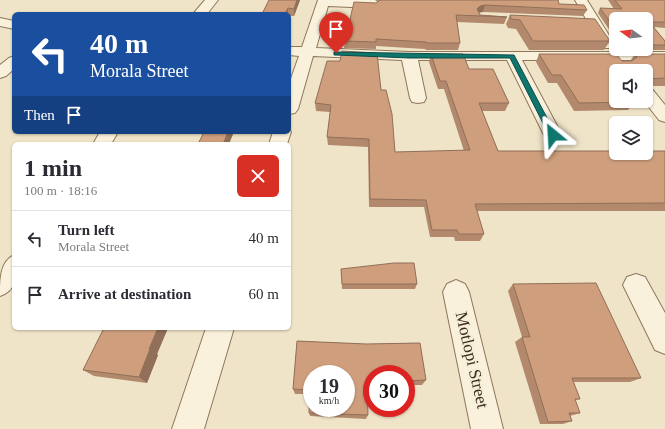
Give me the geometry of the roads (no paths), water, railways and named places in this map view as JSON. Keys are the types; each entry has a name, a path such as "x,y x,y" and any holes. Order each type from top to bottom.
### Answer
{"street":[{"path":"202,12 212,0"},
{"path":"580,0 609,47"},
{"path":"291,103 324,1 375,4"},
{"path":"0,22 12,25"},
{"path":"579,22 594,23"},
{"path":"291,51 409,56 609,56"},
{"path":"409,56 418,98"},
{"path":"512,56 553,135"},
{"path":"615,56 622,64"},
{"path":"653,56 665,56"},
{"path":"0,74 12,63"},
{"path":"653,101 665,116"},
{"path":"0,284 12,269"},
{"path":"636,285 665,340"},
{"name":"Motlopi Street","path":"456,292 487,429"},
{"path":"188,429 219,330"}]}
